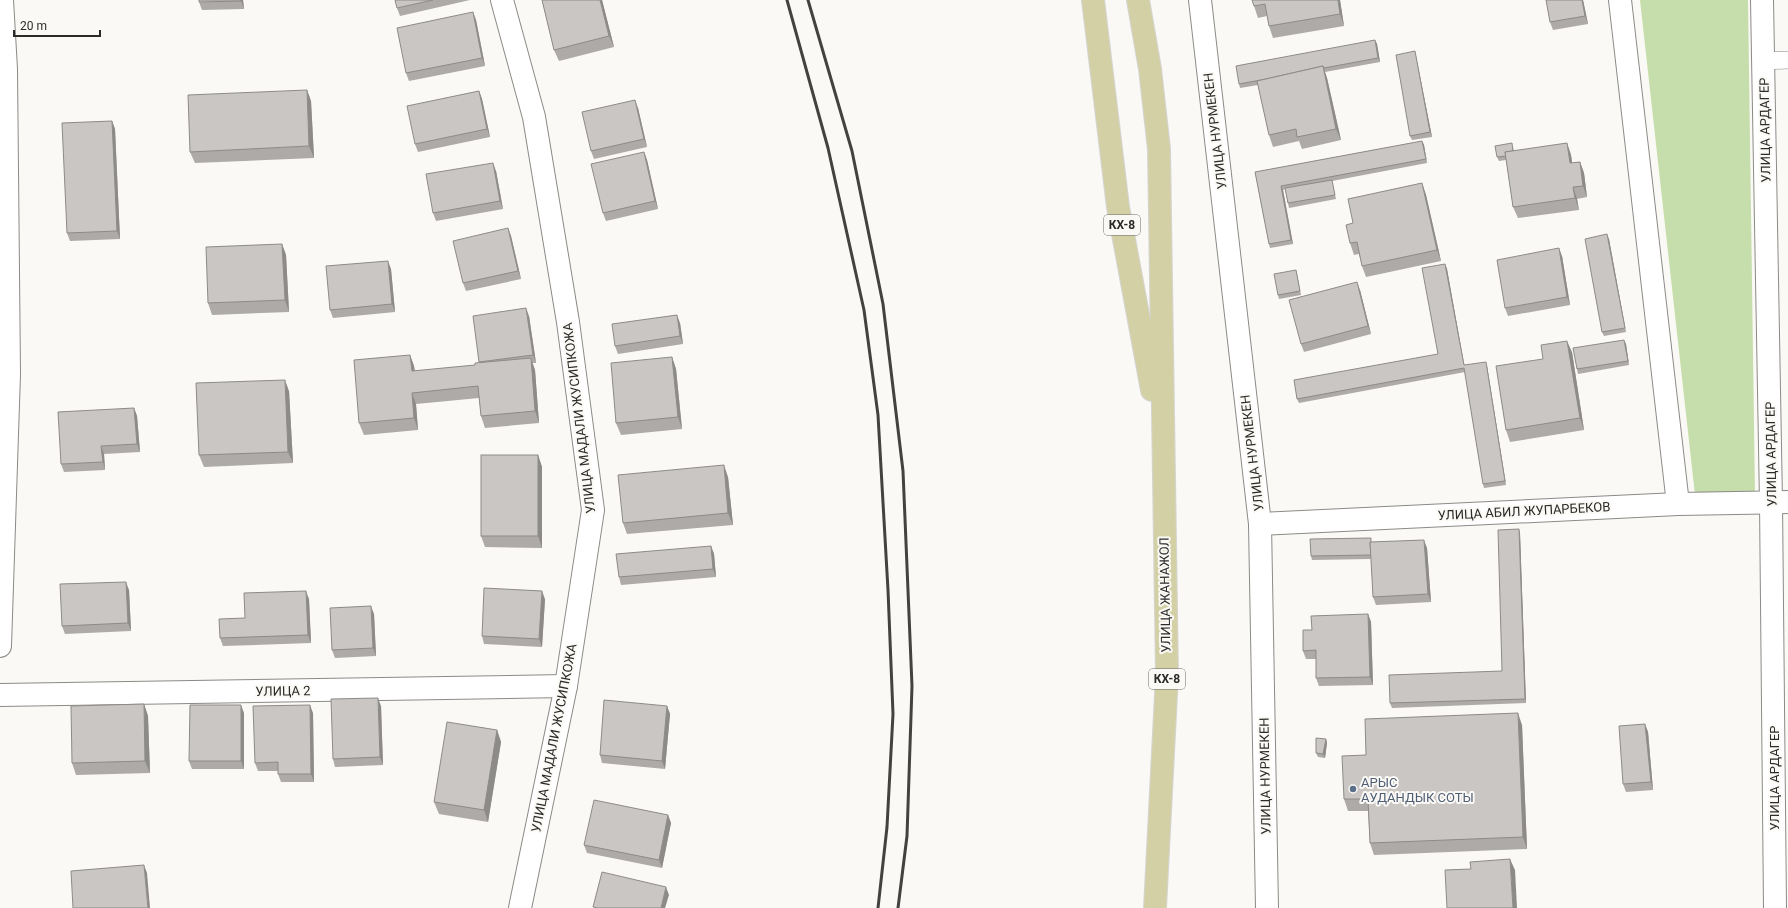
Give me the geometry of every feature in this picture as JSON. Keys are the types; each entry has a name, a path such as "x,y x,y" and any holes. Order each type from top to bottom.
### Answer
{"main road":[{"name":"КХ-8","path":"1093,0 1118,207 1162,449"},
{"name":"КХ-8","path":"1138,0 1150,69 1159,149 1162,449"},
{"name":"УЛИЦА ЖАНАЖОЛ","path":"1155,908 1167,675 1162,449"}],"street":[{"path":"0,646 5,374 2,0"},
{"name":"УЛИЦА МАДАЛИ ЖУСИПКОЖА","path":"502,0 534,117 568,322 593,510 566,686 520,908"},
{"name":"УЛИЦА НУРМЕКЕН","path":"1200,0 1260,524 1267,908"},
{"path":"1620,0 1678,504"},
{"name":"УЛИЦА АРДАГЕР","path":"1762,0 1780,502 1775,908"},
{"name":"УЛИЦА АБИЛ ЖУПАРБЕКОВ","path":"1260,524 1678,504 1780,502"},
{"name":"УЛИЦА 2","path":"0,695 566,686"}],"lane":[{"path":"1763,61 1788,60"}],"green space":[{"path":"1640,0 1748,0 1755,495 1695,495"}],"building":[{"path":"199,0 241,0 241,1 199,2"},
{"path":"395,0 433,0 397,8"},
{"path":"542,0 600,0 609,36 554,50"},
{"path":"1252,0 1338,0 1340,14 1269,26 1265,4 1254,6"},
{"path":"1546,0 1582,0 1585,16 1550,22"},
{"path":"473,12 482,58 406,73 397,28"},
{"path":"1375,40 1378,58 1324,68 1323,66 1239,84 1236,66"},
{"path":"1415,51 1430,132 1410,136 1396,55"},
{"path":"1323,66 1336,129 1297,137 1296,129 1269,135 1257,81"},
{"path":"307,90 309,146 190,152 188,95"},
{"path":"479,91 487,129 415,144 407,106"},
{"path":"635,100 644,139 591,151 582,112"},
{"path":"112,121 117,231 67,233 62,123"},
{"path":"1422,141 1426,159 1281,186 1291,240 1269,244 1255,172"},
{"path":"1512,143 1513,151 1505,152 1506,156 1497,157 1495,146"},
{"path":"1567,143 1570,163 1580,162 1583,186 1573,187 1575,198 1513,207 1505,152"},
{"path":"644,152 655,201 603,213 591,164"},
{"path":"493,163 500,201 433,213 426,174"},
{"path":"1332,180 1335,195 1288,203 1285,188"},
{"path":"1422,183 1437,250 1362,266 1357,242 1350,243 1346,225 1353,223 1348,199"},
{"path":"508,228 518,271 463,283 453,241"},
{"path":"1607,234 1625,328 1602,332 1585,239"},
{"path":"282,244 285,300 208,303 206,247"},
{"path":"1559,248 1567,297 1505,308 1497,260"},
{"path":"388,261 392,304 330,310 326,266"},
{"path":"1445,264 1464,365 1486,362 1505,481 1483,484 1464,368 1297,399 1294,380 1438,354 1422,268"},
{"path":"1296,270 1300,291 1278,295 1274,274"},
{"path":"1357,282 1368,326 1301,344 1289,300"},
{"path":"526,308 533,355 479,362 473,316"},
{"path":"677,315 680,336 615,346 612,324"},
{"path":"1624,340 1628,361 1577,369 1573,348"},
{"path":"1567,341 1580,418 1506,430 1496,366 1543,359 1541,345"},
{"path":"410,355 412,371 531,358 535,411 481,416 478,386 412,393 414,418 359,423 354,360"},
{"path":"672,357 678,417 616,423 611,363"},
{"path":"285,380 288,452 199,455 196,383"},
{"path":"134,408 137,444 101,446 103,462 61,464 58,412"},
{"path":"481,455 538,455 538,536 481,536"},
{"path":"724,465 728,513 623,523 618,475"},
{"path":"1519,529 1525,699 1390,703 1389,675 1502,671 1498,530"},
{"path":"1371,538 1371,555 1311,556 1310,539"},
{"path":"1424,540 1428,594 1373,597 1370,542"},
{"path":"711,546 713,569 619,577 616,554"},
{"path":"126,582 128,623 62,626 60,584"},
{"path":"484,588 542,591 539,639 482,636"},
{"path":"306,591 308,635 220,638 219,619 245,618 244,593"},
{"path":"371,606 373,648 332,650 330,608"},
{"path":"1368,614 1370,677 1316,678 1316,650 1303,651 1303,630 1312,630 1311,616"},
{"path":"378,698 380,757 333,759 331,699"},
{"path":"604,700 667,706 662,761 600,755"},
{"path":"144,704 145,761 72,763 71,706"},
{"path":"190,705 241,705 241,761 189,761"},
{"path":"310,705 311,774 278,774 278,762 255,763 253,706"},
{"path":"1518,713 1523,837 1370,843 1368,799 1344,799 1342,756 1366,755 1365,719"},
{"path":"447,722 497,730 484,810 434,802"},
{"path":"1645,724 1651,782 1623,784 1619,726"},
{"path":"1316,738 1326,739 1323,754 1316,753"},
{"path":"594,800 668,815 659,860 584,845"},
{"path":"1510,859 1513,908 1447,908 1445,870 1471,869 1470,862"},
{"path":"144,865 148,908 73,908 71,871"},
{"path":"602,872 666,887 661,908 593,907"}],"railway":[{"path":"787,0 828,148 864,310 878,415 888,590 893,714 887,827 878,908"},
{"path":"808,0 852,151 883,304 903,471 912,686 907,836 898,908"}],"place":[{"name":"АРЫС АУДАНДЫК СОТЫ","path":"1353,789"}]}
